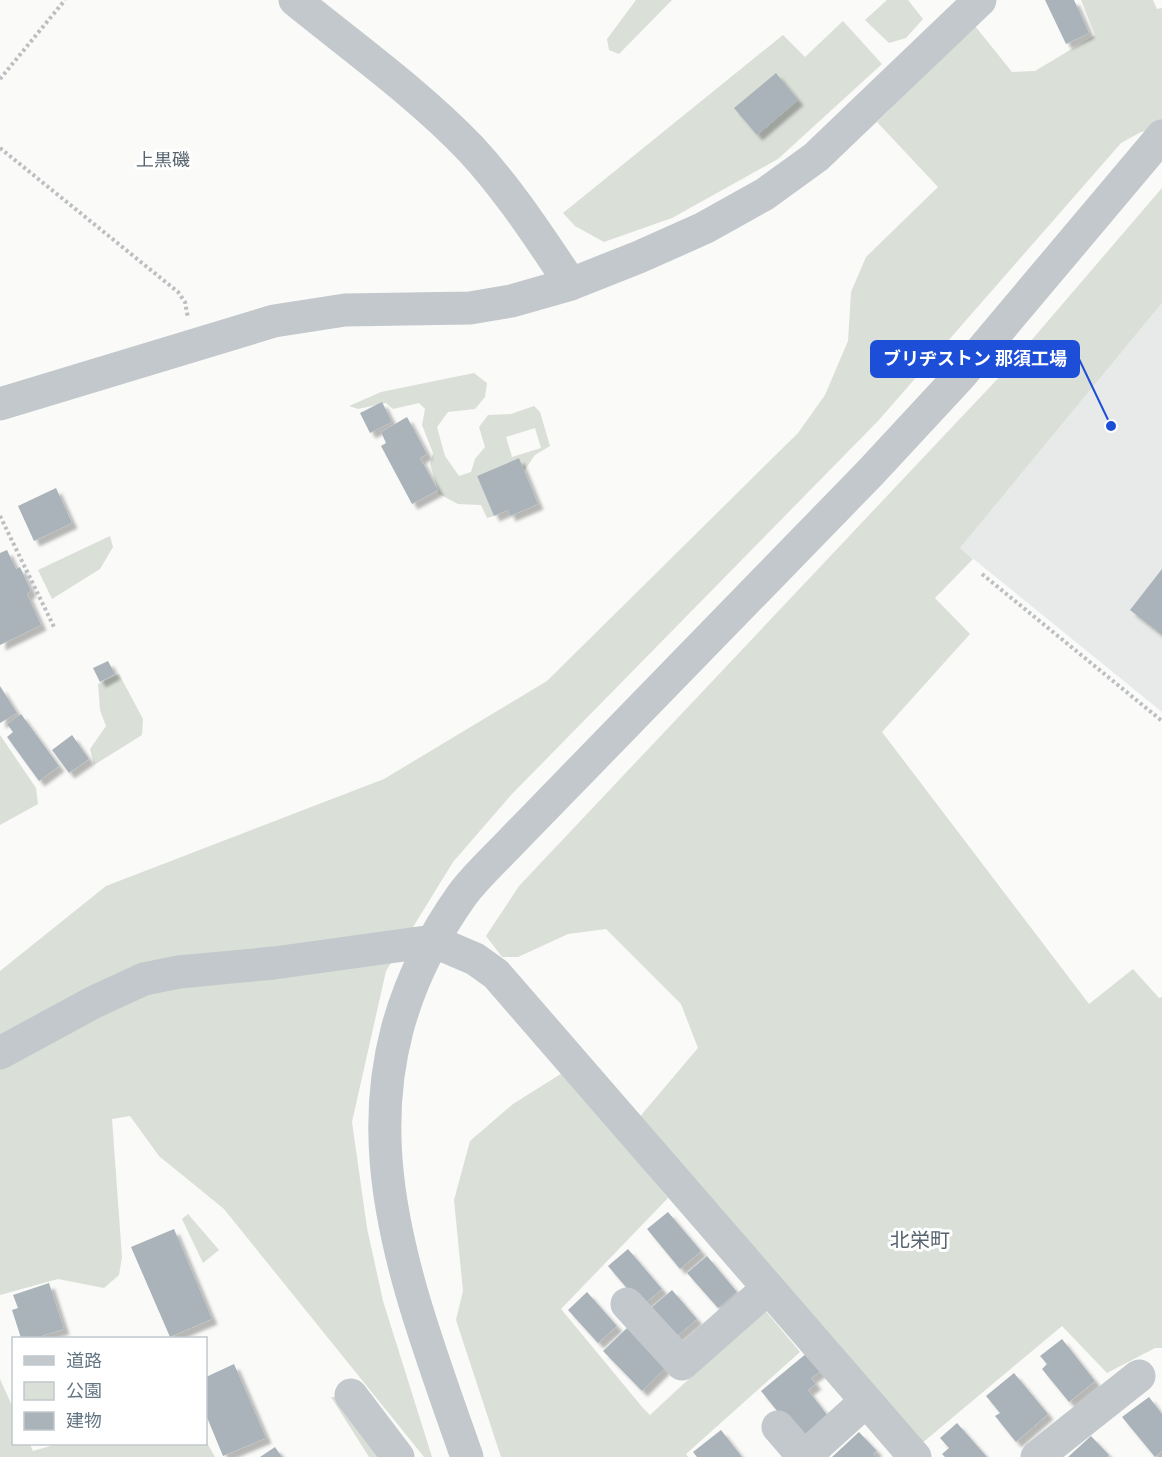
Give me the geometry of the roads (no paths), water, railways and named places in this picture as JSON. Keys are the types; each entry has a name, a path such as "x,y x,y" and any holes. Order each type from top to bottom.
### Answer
{"street":[{"path":"295,0 422,104 469,147 510,194 571,284"},
{"path":"0,404 274,321 311,313 345,310 470,308 537,295 571,284 704,228 765,194 816,157 980,0"},
{"path":"468,1457 424,1334 407,1274 390,1209 384,1144 386,1086 400,1014 433,941 463,894 511,842 602,751 960,376 1162,136"},
{"path":"0,1053 94,1002 144,980 178,972 274,963 433,941 476,959 496,974 915,1457"},
{"path":"627,1304 682,1364 768,1288"},
{"path":"1037,1457 1139,1376"},
{"path":"351,1395 398,1457"},
{"path":"778,1427 804,1456 866,1401"}],"place":[{"name":"ブリヂストン 那須工場","path":"1111,426"}],"district":[{"name":"上黒磯","path":"163,159"},
{"name":"北栄町","path":"920,1239"}]}
